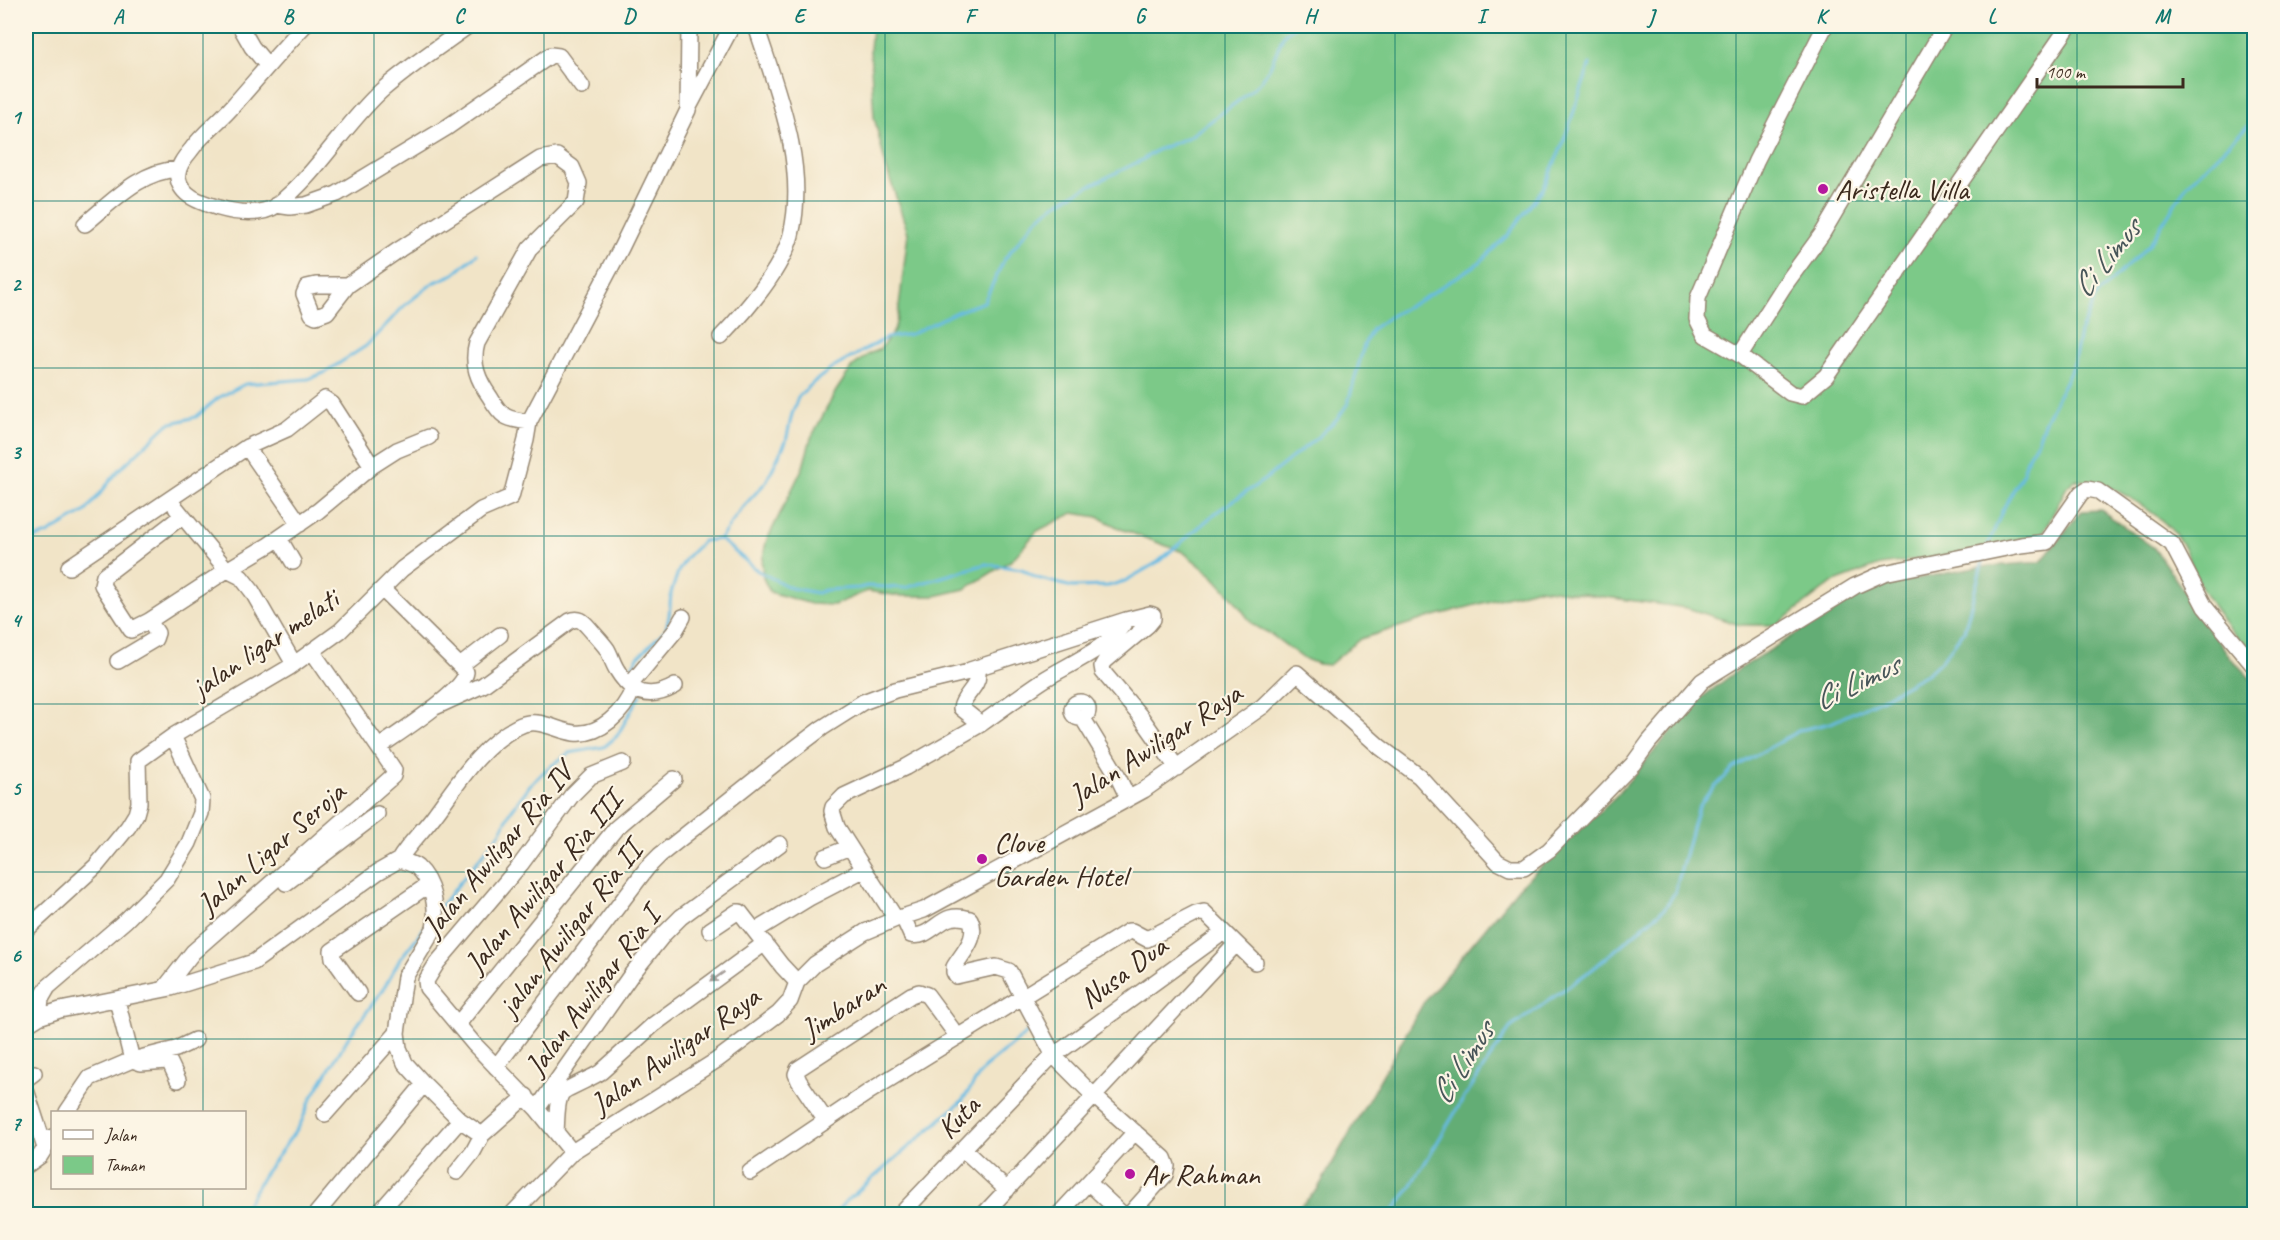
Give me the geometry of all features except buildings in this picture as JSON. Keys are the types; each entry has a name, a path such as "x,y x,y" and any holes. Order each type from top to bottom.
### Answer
{"street":[{"path":"240,26 252,47 267,65"},
{"path":"304,26 267,65 254,84 191,149 178,169 177,176 183,188 194,200 239,212 268,210 276,206 311,173 380,92 468,26"},
{"path":"688,110 689,26"},
{"name":"jalan ligar melati","path":"26,930 81,880 119,839 136,814 140,792 138,761 173,736 294,664 340,630 402,569 473,516 490,505 511,497 529,422 621,248 732,26"},
{"path":"721,336 745,311 773,273 790,237 794,217 795,175 783,111 756,26"},
{"path":"1825,26 1756,161 1698,298 1696,319 1705,335 1740,355 1790,393 1802,396 1826,376 2069,26"},
{"path":"1740,355 1784,286 1822,234 1945,26"},
{"path":"276,206 298,206 337,195 446,128 551,55 559,56 582,87"},
{"path":"348,285 540,159 557,156 564,160 572,167 579,183 576,202 530,248 477,343 474,353 478,378 498,410 510,418 529,422"},
{"path":"85,224 147,176 178,169"},
{"path":"69,567 247,447 287,429 327,399 372,466"},
{"path":"182,516 104,576 102,580 106,594 129,628 134,630 149,621 279,538 372,466 397,450 429,437"},
{"path":"247,447 300,524"},
{"name":"Jalan Awiligar Raya","path":"512,1215 572,1152 717,1060 786,1006 794,994 797,982 815,964 849,941 934,905 1144,790 1263,705 1297,673 1380,747 1419,776 1498,862 1517,869 1530,864 1549,850 1633,764 1702,681 1711,675 1855,586 1884,573 2021,545 2047,542 2081,493 2087,489 2098,491 2172,544 2205,607 2254,666"},
{"path":"169,498 227,570 241,577 252,591 294,664"},
{"path":"279,538 293,562"},
{"path":"312,651 379,747 434,708 466,678 466,672 382,589"},
{"name":"jalan Awiligar Ria II","path":"496,1066 646,868 822,728 877,695 970,670 1150,614 1154,619 1105,661 1102,666 1103,672 1141,717 1177,768"},
{"path":"32,1021 76,1006 117,1000 168,988 254,962 378,872 399,860 405,849 474,763 509,732 518,726 533,722 574,733 595,729 608,723 619,713 627,701 631,687 675,631 683,617"},
{"path":"434,708 483,685 575,619 582,620 608,650 617,671 631,687 650,694 663,693 675,686"},
{"path":"1126,620 1121,628 1096,648 1042,681 981,724 906,767 844,796 836,803 832,811 835,821 863,870 911,935 920,936 948,918 957,916 970,919 974,927 973,937 954,967 956,976 996,967 1004,968 1012,975 1054,1056 1094,1096 1164,1158 1167,1166 1165,1175 1130,1215"},
{"path":"118,661 155,639 157,633 149,621"},
{"path":"460,666 500,635"},
{"path":"970,670 978,673 979,678 963,701 962,708 981,724"},
{"path":"1082,717 1128,798"},
{"path":"32,1021 43,993 48,987 126,920 167,879 189,843 201,813 202,799 173,736"},
{"name":"Jalan Ligar Seroja","path":"168,988 181,965 201,945 393,776 394,770 379,747"},
{"name":"Jalan Awiligar Ria IV","path":"458,1024 426,985 426,977 521,864 572,795 591,776 623,763"},
{"name":"Jalan Awiligar Ria III","path":"458,1024 616,828 674,779"},
{"path":"168,988 227,932 281,887 377,814"},
{"name":"Jalan Awiligar Ria I","path":"537,1109 631,975 664,934 681,917 780,844"},
{"path":"825,857 850,847"},
{"path":"399,860 416,866 428,885 436,906 434,929 405,977 397,1033 401,1057 460,1120 482,1135"},
{"path":"556,1132 560,1098 565,1090 601,1072 653,1025 809,898 863,870"},
{"path":"358,993 333,958 332,951 428,885"},
{"path":"710,930 738,911 797,982"},
{"name":"Nusa Dua","path":"1023,998 1129,931 1147,939 1204,912 1256,962"},
{"name":"Nusa Dua","path":"1054,1056 1224,932"},
{"path":"984,1215 1236,944"},
{"name":"Jimbaran","path":"826,1121 799,1081 796,1074 798,1069 911,995 919,992 927,995 958,1037"},
{"path":"750,1172 826,1121 1023,998"},
{"path":"117,1000 132,1060"},
{"path":"458,1024 526,1096 572,1152"},
{"path":"325,1114 397,1033"},
{"path":"68,1111 90,1078 132,1060 176,1049 195,1040"},
{"name":"Kuta","path":"901,1215 1054,1056"},
{"path":"132,1060 141,1063 167,1061 178,1080"},
{"path":"316,1215 424,1084"},
{"path":"26,1090 49,1142 40,1156 26,1166"},
{"path":"457,1172 473,1152 482,1135 526,1096"},
{"path":"378,1215 460,1120"},
{"path":"1059,1215 1135,1132"},
{"path":"964,1150 1007,1190"},
{"path":"1089,1183 1122,1215"}],"green space":[{"path":"872,26 2254,26 2254,653 2239,639 2219,614 2202,588 2180,541 2165,523 2120,492 2095,482 2075,480 2067,487 2042,535 2031,540 1880,565 1832,583 1777,625 1740,625 1687,608 1539,588 1434,616 1360,639 1329,665 1318,664 1303,658 1269,633 1253,625 1213,576 1183,552 1121,529 1098,517 1073,513 1037,531 1012,560 965,589 935,596 900,596 867,591 834,605 811,604 770,592 763,578 762,563 766,542 803,467 811,438 836,391 852,367 880,349 894,331 898,315 908,233 886,167 874,117 870,50"},
{"path":"2101,510 2154,548 2230,657 2254,682 2254,1214 1292,1214 1317,1190 1424,1002 1519,887 1616,796 1697,701 1738,670 1871,587 1980,567 2041,562 2081,511"}],"waterway":[{"path":"720,539 742,508 766,482 786,441 798,397 814,382 831,369 886,338 911,334 956,312 984,302 1004,260 1033,223 1046,211 1069,196 1142,160 1157,150 1189,137 1241,99 1261,81 1270,67 1284,34 1295,26"},
{"path":"629,676 628,673 638,657 666,629 671,593 678,572 686,558 703,541 720,539 758,571 791,588 817,593 825,590 867,586 905,588 986,564 1022,569 1037,578 1072,587 1108,586 1125,581 1158,562 1218,511 1264,480 1338,418 1348,403 1364,345 1372,329 1480,262 1508,235 1544,187 1562,146 1590,64"},
{"name":"Ci Limus","path":"1988,545 2003,509 2023,473 2028,456 2073,366 2080,333 2096,296 2149,245 2187,185 2254,120"},
{"path":"26,541 47,534 86,511 119,470 168,424 196,417 218,398 245,384 308,379 324,373 366,346 405,305 433,283 454,274 477,254"},
{"name":"Ci Limus","path":"1391,1214 1410,1188 1462,1101 1510,1028 1594,968 1665,908 1675,892 1697,810 1707,795 1734,768 1800,730 1831,723 1928,673 1942,660 1964,631 1984,557"},
{"path":"440,907 500,833 511,811 530,785 569,753 604,747 617,736 640,695"},
{"path":"241,1214 263,1176 300,1125 311,1099 348,1038 384,988 400,959 429,922"},
{"path":"835,1214 844,1203 962,1101 984,1068 1028,1032"}],"place":[{"name":"Aristella Villa","path":"1823,189"},
{"name":"Clove Garden Hotel","path":"982,859"},
{"name":"Ar Rahman","path":"1130,1174"}]}
